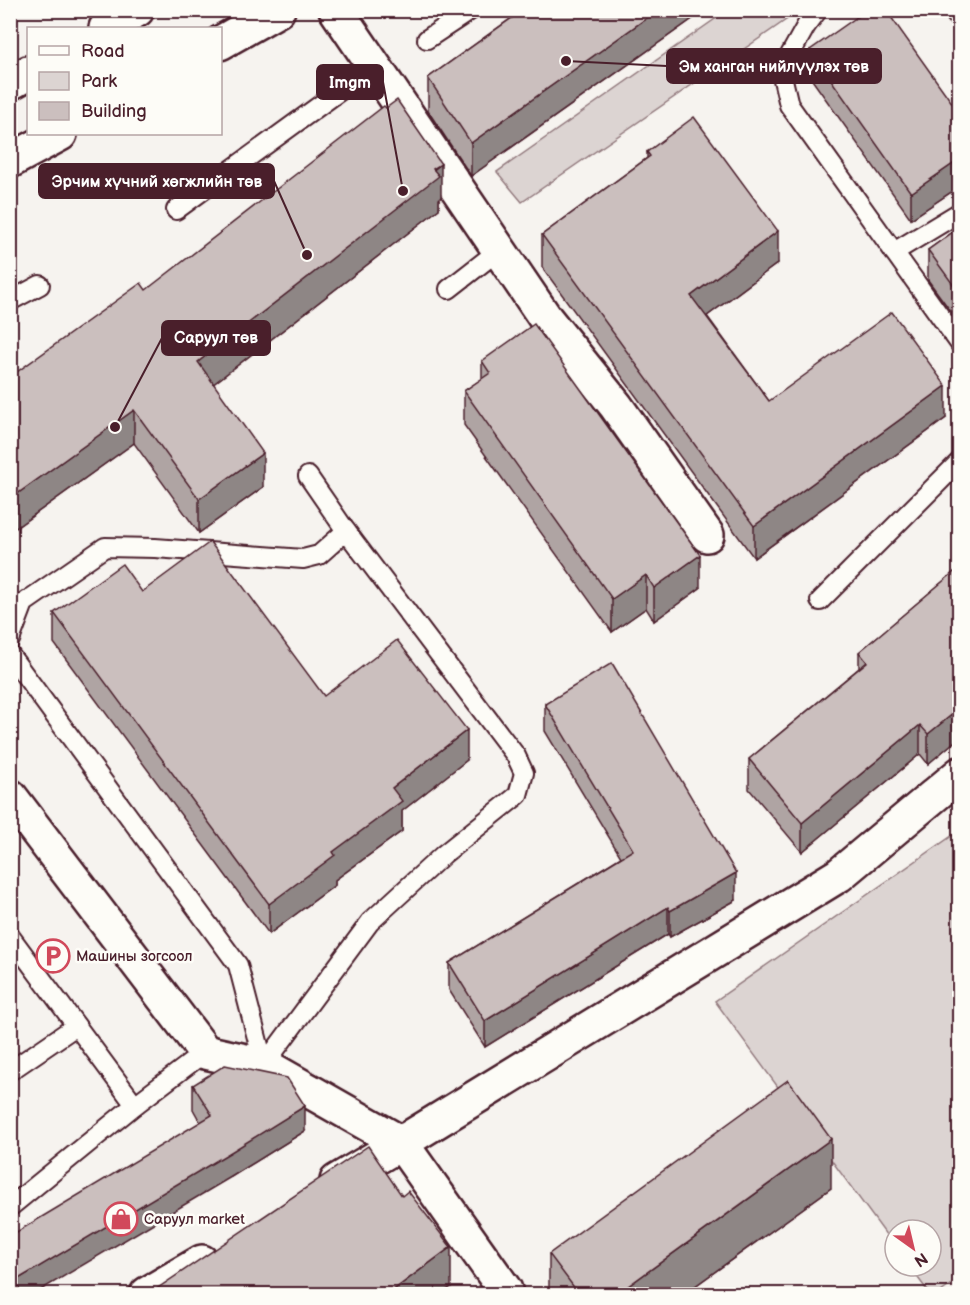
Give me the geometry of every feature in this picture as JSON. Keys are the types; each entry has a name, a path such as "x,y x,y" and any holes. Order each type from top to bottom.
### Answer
{"street":[{"path":"108,27 137,10"},
{"path":"222,42 278,10"},
{"path":"336,10 546,319 616,406 707,535"},
{"path":"10,83 27,74"},
{"path":"10,161 58,135"},
{"path":"309,1198 839,875 960,774"},
{"path":"10,796 206,1052 264,1065 401,1143 506,1294"},
{"path":"147,1294 228,1246"}],"lane":[{"path":"427,39 471,10"},
{"path":"818,10 806,26 781,71 789,105 960,344"},
{"path":"176,210 374,66"},
{"path":"894,252 960,212"},
{"path":"449,289 499,250"},
{"path":"10,302 40,285"},
{"path":"820,601 960,461"},
{"path":"264,1065 370,922 444,854 518,795 524,772 516,756 346,531 308,476"},
{"path":"10,640 24,603 105,548 155,548 303,560 319,555 346,531"},
{"path":"10,655 238,965 264,1065"},
{"path":"10,936 135,1105"},
{"path":"10,1071 76,1026"},
{"path":"10,1207 135,1105 206,1052"}],"green space":[{"path":"728,10 799,11 522,202 497,172"},
{"path":"959,831 959,1279 938,1294 930,1294 918,1278 943,1278 943,1218 883,1218 883,1231 715,1001"}],"building":[{"path":"523,10 658,10 471,143 428,78"},
{"path":"867,10 886,10 960,114 960,159 911,193 810,50"},
{"path":"397,100 441,164 433,169 439,176 198,362 263,453 199,499 134,410 10,499 10,377 141,283 146,290 384,106 386,108"},
{"path":"694,117 778,231 691,296 769,401 892,312 946,386 754,526 542,235 650,156 647,152"},
{"path":"960,227 960,294 928,250"},
{"path":"534,324 700,555 654,588 646,575 612,599 464,391 490,373 482,361"},
{"path":"210,542 324,696 397,640 467,730 392,788 402,801 333,852 335,855 269,904 54,613 122,564 142,592"},
{"path":"960,567 960,708 928,734 920,725 802,823 749,759 867,662 859,652"},
{"path":"612,663 736,873 670,911 668,907 485,1021 449,963 633,850 545,704"},
{"path":"225,1065 287,1078 305,1106 10,1284 10,1236 212,1115 193,1085"},
{"path":"788,1080 831,1139 617,1294 579,1294 549,1254"},
{"path":"368,1146 402,1196 408,1191 451,1247 388,1294 149,1294"},
{"path":"960,1288 960,1294 952,1294"}],"place":[{"name":"Эм ханган нийлүүлэх төв","path":"566,61"},
{"name":"Imgm","path":"403,191"},
{"name":"Эрчим хүчний хөгжлийн төв","path":"307,255"},
{"name":"Саруул төв","path":"115,427"},
{"name":"Машины зогсоол","path":"53,956"},
{"name":"Саруул market","path":"121,1219"}]}
